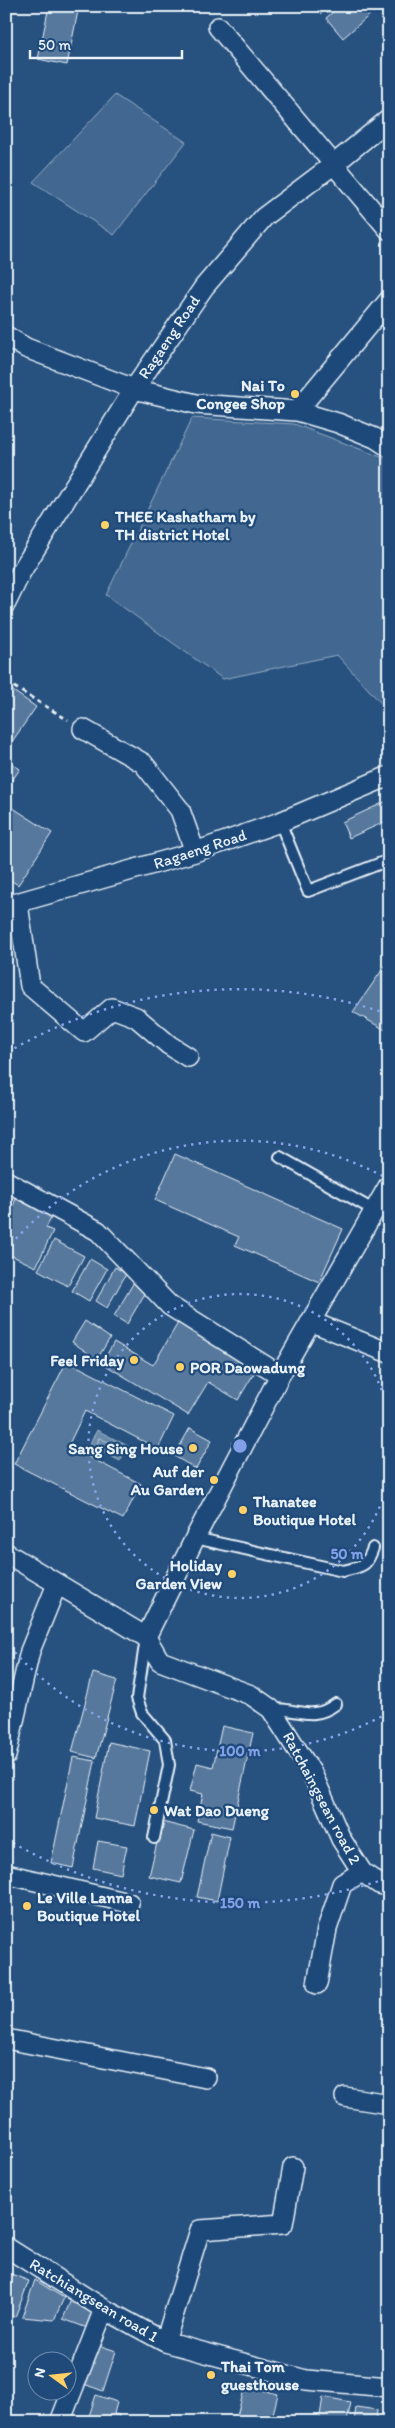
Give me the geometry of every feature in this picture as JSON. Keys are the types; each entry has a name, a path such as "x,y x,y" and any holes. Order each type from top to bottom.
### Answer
{"street":[{"path":"218,27 389,230"},
{"name":"Ragaeng Road","path":"6,603 21,572 134,390 204,287 264,217 333,165 389,119"},
{"path":"297,411 389,300"},
{"path":"6,336 26,348 134,390 196,404 297,411 338,423 375,438 389,447"},
{"path":"83,729 143,763 180,810 195,852"},
{"name":"Ragaeng Road","path":"12,905 195,852 280,822 389,776"},
{"path":"12,905 30,986 84,1032 112,1008 136,1017 169,1045 188,1057"},
{"path":"6,1181 98,1231 170,1306 280,1375"},
{"path":"146,1637 280,1375 389,1185"},
{"path":"312,1322 389,1353"},
{"name":"Ratchaingsean road 2","path":"6,1553 146,1637 160,1661 251,1695 271,1709 312,1773 341,1839 362,1872 379,1884 389,1888"},
{"path":"6,1756 30,1651 57,1584"},
{"path":"317,1984 328,1929 342,1884 362,1872"},
{"path":"6,1874 129,1903"},
{"path":"6,2039 206,2078"},
{"path":"344,2097 389,2104"},
{"path":"164,2342 200,2230 283,2224 293,2167"},
{"name":"Ratchiangsean road 1","path":"6,2247 104,2309 164,2342 306,2380 389,2387"},
{"path":"60,2422 104,2309"}],"lane":[{"path":"280,822 308,891 389,860"},
{"path":"280,1157 375,1211"},
{"path":"195,1538 343,1571 363,1566 368,1561 373,1548"},
{"path":"146,1637 137,1698 142,1713 165,1740 169,1765 154,1838"},
{"path":"271,1709 324,1713 336,1704"}],"path":[{"path":"6,682 83,729"}],"shaded area":[{"path":"115,95 186,142 114,235 33,182"},
{"path":"192,418 294,424 389,460 389,712 337,655 223,679 106,595"}],"water":[{"path":"97,1430 128,1446 120,1461 89,1445"}],"building":[{"path":"49,6 79,6 67,65 38,59"},
{"path":"315,6 330,6 321,14"},
{"path":"340,6 380,6 343,38 326,18"},
{"path":"6,686 36,707 9,746 6,744"},
{"path":"6,760 20,769 6,789"},
{"path":"389,800 389,820 349,838 342,822"},
{"path":"10,806 52,833 18,885 6,877 6,812"},
{"path":"389,960 389,1032 353,1012"},
{"path":"175,1154 343,1229 319,1282 235,1245 239,1237 155,1200"},
{"path":"16,1199 52,1216 46,1228 53,1231 36,1267 6,1253 6,1208 11,1210"},
{"path":"54,1240 84,1256 68,1286 38,1270"},
{"path":"90,1259 107,1269 89,1301 72,1291"},
{"path":"115,1267 126,1274 107,1308 96,1301"},
{"path":"134,1282 147,1290 127,1324 114,1316"},
{"path":"85,1321 110,1338 97,1359 72,1342"},
{"name":"POR Daowadung","path":"178,1323 256,1370 238,1400 208,1382 188,1415 102,1363 114,1342 153,1365"},
{"path":"67,1361 174,1416 158,1449 85,1411 68,1446 141,1484 123,1519 14,1464"},
{"name":"Sang Sing House","path":"190,1428 212,1440 196,1469 174,1456"},
{"path":"93,1673 117,1680 96,1758 72,1752"},
{"path":"222,1726 253,1733 232,1828 197,1821 203,1794 190,1791 197,1763 213,1767"},
{"path":"109,1742 150,1751 135,1826 94,1818"},
{"path":"73,1757 95,1761 73,1868 51,1863"},
{"path":"162,1822 194,1830 181,1883 149,1876"},
{"path":"211,1832 230,1837 217,1901 197,1897"},
{"path":"98,1841 127,1846 121,1874 93,1868"},
{"path":"6,2272 29,2281 15,2317 6,2313"},
{"path":"35,2280 64,2298 54,2320 22,2317"},
{"path":"70,2302 96,2312 90,2329 63,2319"},
{"path":"98,2345 116,2351 103,2391 84,2384"},
{"path":"245,2386 278,2394 271,2422 258,2422 237,2416"},
{"path":"96,2395 117,2402 114,2414 119,2415 117,2422 87,2422"},
{"path":"323,2397 351,2402 347,2422 319,2422"},
{"path":"356,2407 377,2410 376,2422 354,2422"}],"place":[{"name":"Nai To Congee Shop","path":"295,394"},
{"name":"THEE Kashatharn by TH district Hotel","path":"105,525"},
{"name":"Feel Friday","path":"134,1360"},
{"name":"POR Daowadung","path":"180,1367"},
{"name":"Sang Sing House","path":"193,1448"},
{"name":"Auf der Au Garden","path":"214,1480"},
{"name":"Thanatee Boutique Hotel","path":"243,1510"},
{"name":"Holiday Garden View","path":"232,1574"},
{"name":"Wat Dao Dueng","path":"154,1810"},
{"name":"Le Ville Lanna Boutique Hotel","path":"27,1906"},
{"name":"Thai Tom guesthouse","path":"211,2375"}]}
